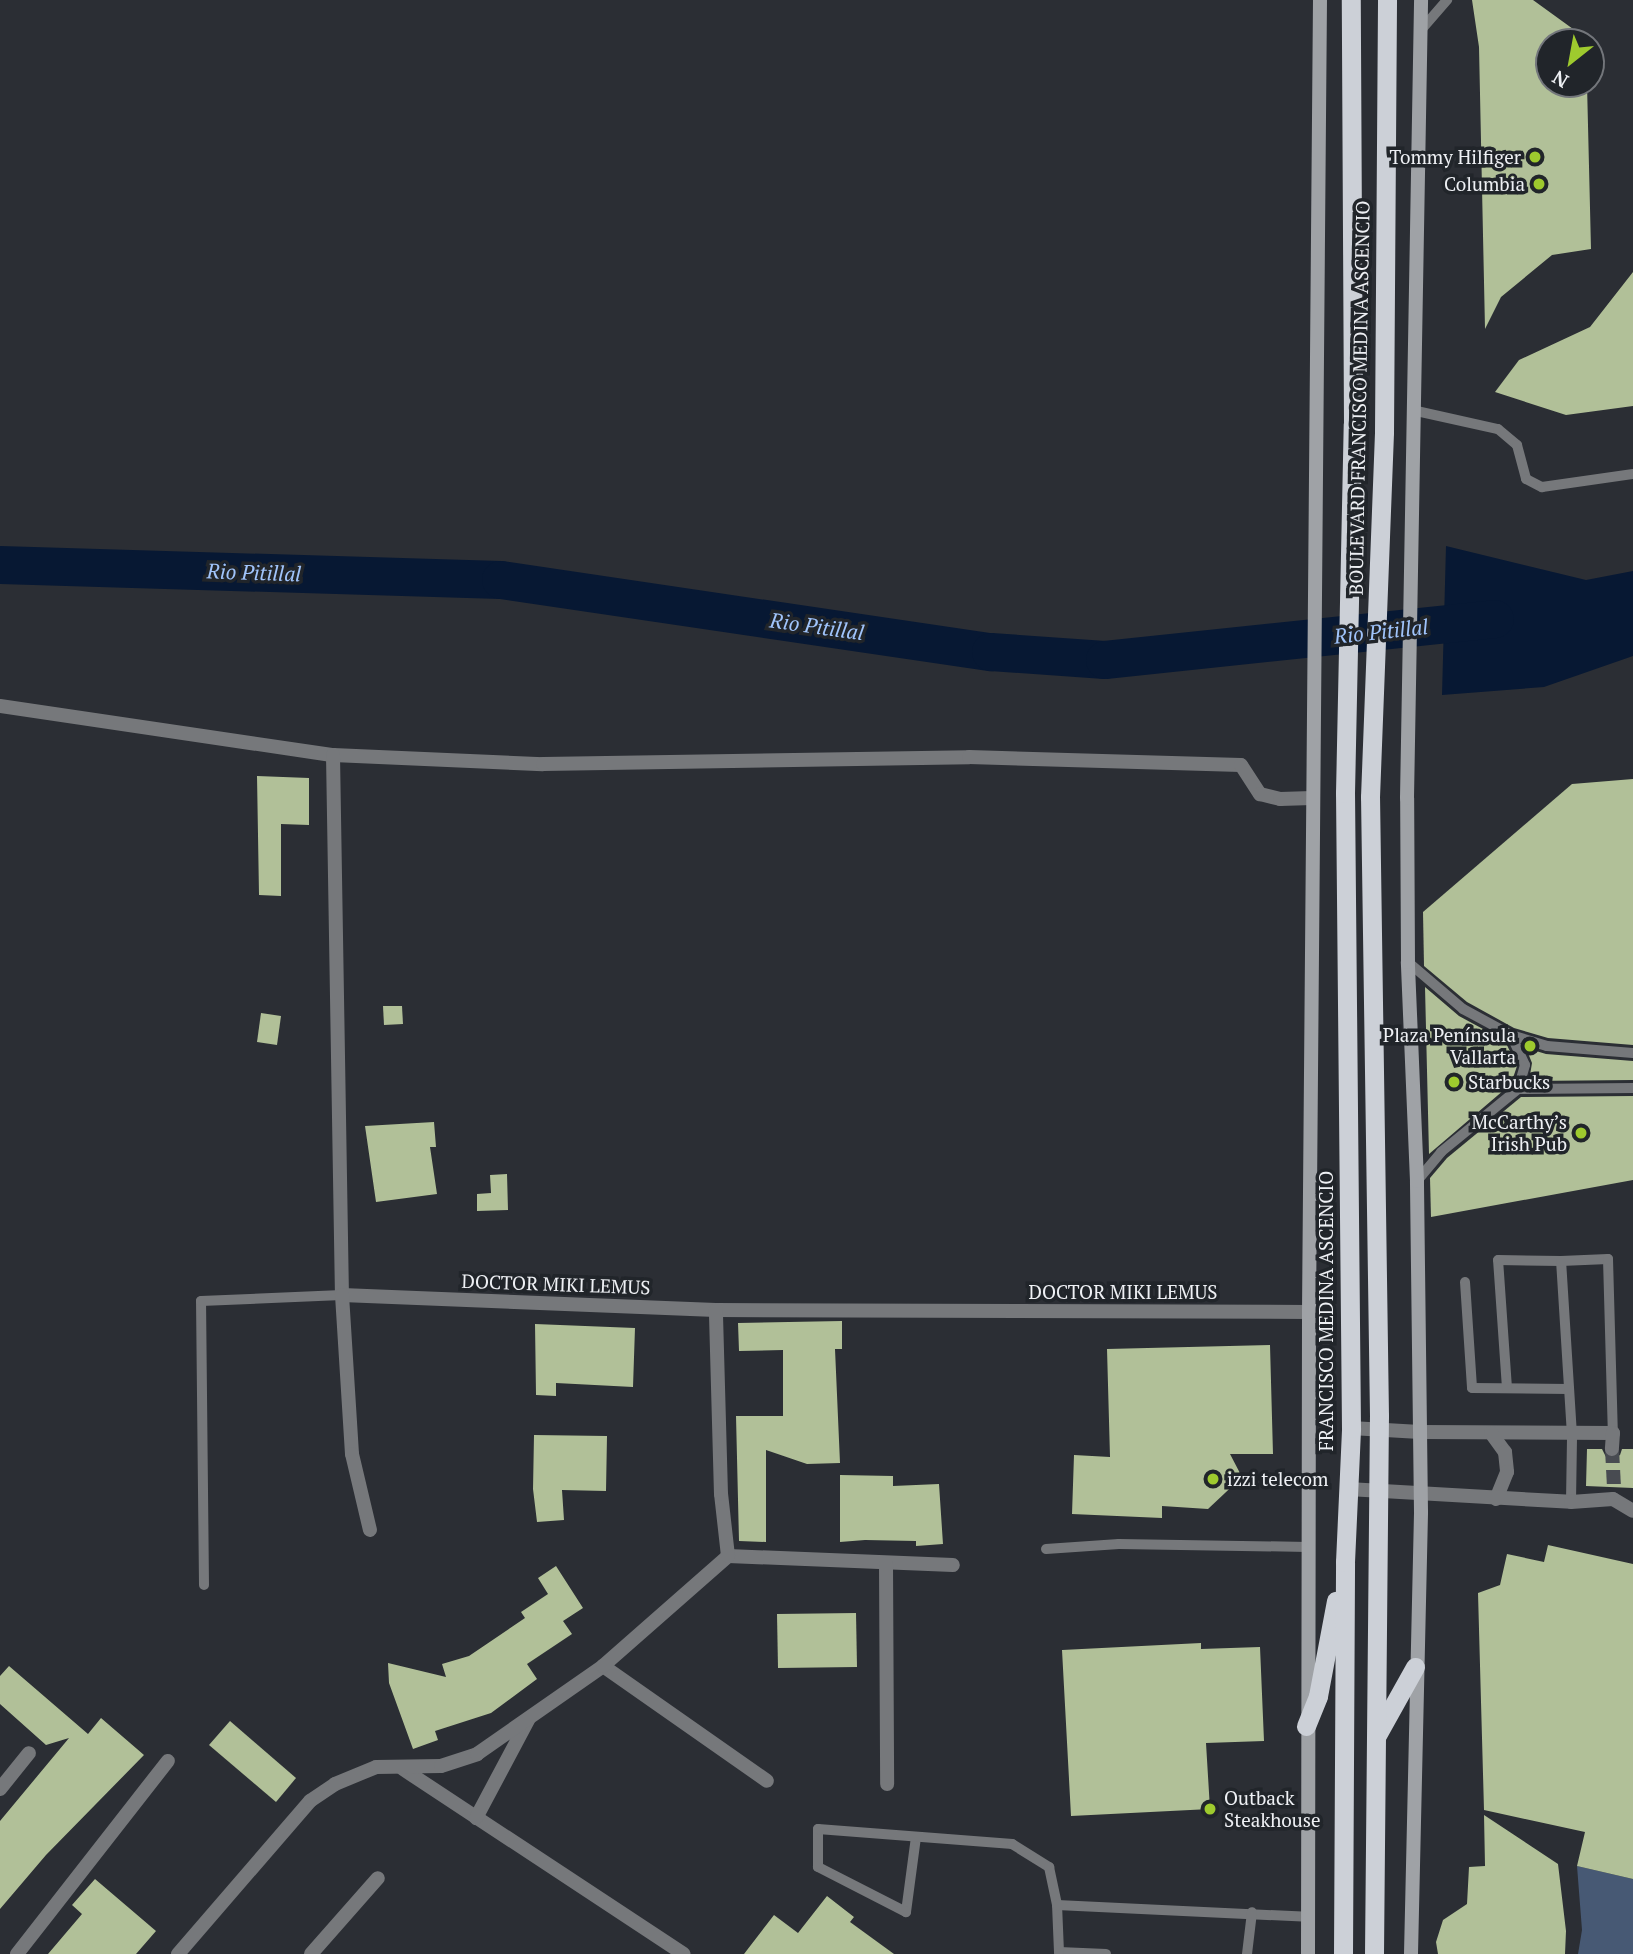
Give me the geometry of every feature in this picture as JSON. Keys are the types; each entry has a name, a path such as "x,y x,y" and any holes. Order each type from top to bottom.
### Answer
{"highway":[{"name":"BOULEVARD FRANCISCO MEDINA ASCENCIO","path":"1345,793 1353,424 1351,0"},
{"name":"BOULEVARD FRANCISCO MEDINA ASCENCIO","path":"1378,1429 1370,797 1384,432 1387,0"},
{"name":"FRANCISCO MEDINA ASCENCIO","path":"1343,1954 1345,1562 1351,1428 1345,793"},
{"path":"1374,1954 1378,1429"},
{"path":"1306,1726 1318,1696 1345,1562"},
{"path":"1376,1736 1415,1667"}],"main road":[{"path":"1308,1954 1306,1726 1320,0"},
{"path":"1412,1954 1420,1432 1417,1181 1408,962 1407,798 1412,410 1422,0"}],"street":[{"path":"0,706 333,755 543,764 970,757 1241,765 1260,794 1280,799 1312,795"},
{"path":"333,755 342,1295 352,1454 370,1530"},
{"name":"DOCTOR MIKI LEMUS","path":"342,1295 716,1310 1309,1312"},
{"path":"716,1310 721,1494 728,1556"},
{"path":"1351,1428 1572,1435 1613,1433 1612,1449"},
{"path":"1491,1433 1505,1452 1507,1472 1496,1499"},
{"path":"1348,1489 1571,1502 1613,1493 1633,1511"},
{"path":"178,1954 310,1801 335,1784 376,1767 403,1769 441,1766 477,1754 603,1667 728,1556 953,1565"},
{"path":"886,1564 887,1784"},
{"path":"603,1667 767,1781"},
{"path":"476,1818 529,1718"},
{"path":"0,1788 29,1753"},
{"path":"17,1954 168,1760"},
{"path":"403,1769 684,1954"},
{"path":"311,1954 377,1878"}],"lane":[{"path":"1421,30 1447,0"},
{"path":"1412,410 1498,429 1517,445 1526,479 1542,486 1633,474"},
{"path":"1408,962 1463,1009 1511,1035 1547,1046 1633,1053"},
{"path":"1417,1181 1441,1152 1518,1089 1525,1065 1511,1035"},
{"path":"1518,1089 1633,1088"},
{"path":"1507,1388 1498,1260 1561,1262 1608,1259 1613,1433"},
{"path":"1561,1262 1572,1435 1571,1502"},
{"path":"1465,1282 1472,1388 1569,1389"},
{"path":"204,1585 201,1301 342,1295"},
{"path":"1046,1549 1119,1544 1308,1547"},
{"path":"916,1837 906,1912 818,1867 818,1829 1012,1844 1049,1867 1057,1905 1059,1952 1106,1954"},
{"path":"1057,1905 1252,1912 1308,1917"},
{"path":"1247,1954 1252,1912"}],"shaded area":[{"path":"1446,546 1586,580 1633,571 1633,656 1544,687 1442,695"},
{"path":"1577,1866 1633,1879 1633,1954 1578,1954 1582,1930"}],"building":[{"path":"1472,0 1533,0 1572,28 1535,28 1535,98 1587,98 1591,249 1552,255 1501,297 1485,329 1479,47"},
{"path":"1633,272 1633,406 1566,415 1495,392 1519,360 1590,327"},
{"path":"257,776 309,778 309,825 281,824 281,896 259,895"},
{"path":"1633,779 1633,1045 1548,1038 1514,1028 1467,1002 1424,966 1423,912 1572,784"},
{"path":"1425,987 1459,1016 1505,1041 1517,1066 1511,1084 1429,1154"},
{"path":"383,1006 402,1006 403,1024 384,1025"},
{"path":"261,1013 281,1016 277,1045 257,1042"},
{"path":"1526,1048 1546,1054 1633,1061 1633,1080 1529,1081 1532,1063"},
{"path":"1633,1096 1633,1180 1431,1217 1430,1178 1447,1158 1521,1097"},
{"path":"434,1122 436,1147 430,1147 437,1194 376,1202 365,1126"},
{"path":"507,1174 508,1210 477,1211 477,1194 491,1193 490,1175"},
{"path":"842,1321 842,1349 835,1349 840,1463 807,1464 766,1450 766,1542 739,1541 736,1416 783,1416 783,1350 739,1351 738,1323"},
{"path":"535,1324 635,1328 633,1387 556,1383 556,1396 536,1395"},
{"path":"1270,1345 1273,1454 1230,1454 1242,1477 1208,1509 1162,1506 1162,1518 1072,1514 1074,1455 1110,1457 1107,1349"},
{"path":"534,1435 607,1436 606,1491 562,1490 564,1520 537,1522 533,1489"},
{"path":"1587,1449 1602,1449 1606,1457 1612,1459 1620,1455 1622,1449 1633,1449 1633,1488 1586,1486"},
{"path":"840,1475 893,1476 893,1486 939,1484 943,1544 916,1546 916,1541 840,1542"},
{"path":"1548,1545 1633,1564 1633,1879 1577,1866 1585,1832 1484,1810 1478,1593 1500,1585 1507,1554 1544,1562"},
{"path":"556,1566 583,1608 563,1621 572,1634 527,1664 537,1679 491,1713 435,1731 438,1740 413,1749 389,1683 388,1663 446,1677 442,1664 469,1656 525,1618 521,1612 548,1594 538,1578"},
{"path":"856,1613 857,1667 778,1668 777,1614"},
{"path":"1201,1643 1201,1649 1260,1647 1264,1741 1206,1743 1210,1809 1071,1816 1062,1650"},
{"path":"9,1666 88,1734 101,1718 144,1755 46,1855 0,1909 0,1821 69,1738 46,1745 0,1704 0,1676"},
{"path":"230,1721 296,1778 276,1802 209,1745"},
{"path":"1484,1815 1558,1864 1566,1931 1565,1954 1438,1954 1436,1942 1443,1920 1467,1904 1469,1867 1485,1866"},
{"path":"95,1879 156,1931 136,1954 48,1954 82,1914 72,1905"},
{"path":"827,1896 854,1917 850,1922 894,1954 744,1954 774,1915 798,1933"}],"waterway":[{"name":"Rio Pitillal","path":"0,565 501,580 991,652 1105,660 1495,619"}],"tunnel":[{"path":"1612,1449 1614,1487"}],"place":[{"name":"Tommy Hilfiger","path":"1535,157"},
{"name":"Columbia","path":"1539,184"},
{"name":"Plaza Península Vallarta","path":"1530,1046"},
{"name":"Starbucks","path":"1454,1082"},
{"name":"McCarthy’s Irish Pub","path":"1581,1133"},
{"name":"izzi telecom","path":"1213,1479"},
{"name":"Outback Steakhouse","path":"1210,1809"}]}
